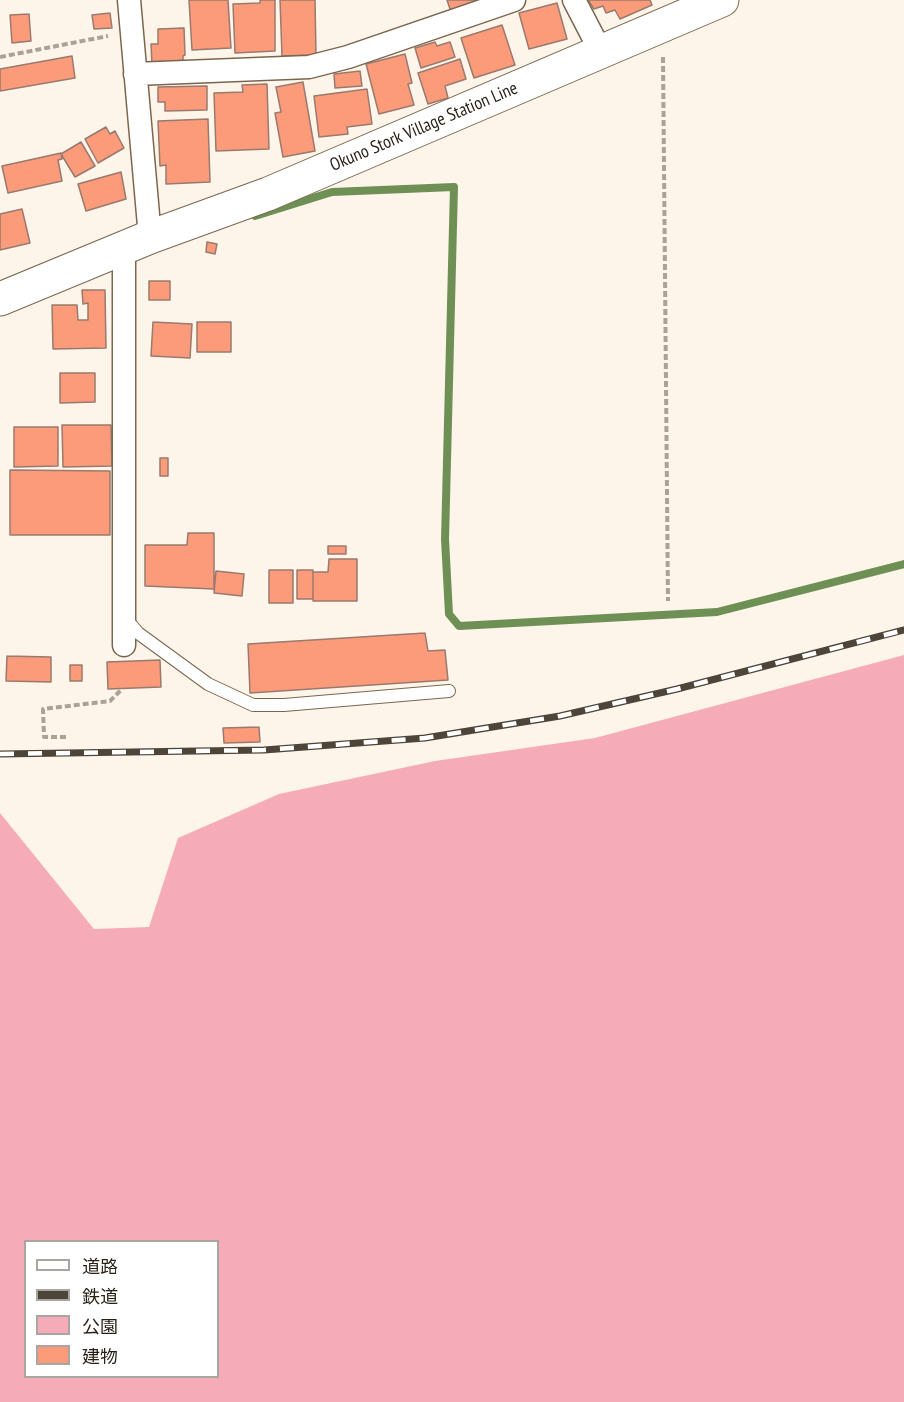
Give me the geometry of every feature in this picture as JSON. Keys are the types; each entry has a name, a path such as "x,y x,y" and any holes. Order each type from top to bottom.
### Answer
{"main road":[{"name":"Okuno Stork Village Station Line","path":"0,299 137,243 267,194 722,0"}],"street":[{"path":"124,645 123,616 137,243 135,74 129,0"},
{"path":"135,74 309,67 348,57 514,0"},
{"path":"574,0 601,52"}],"lane":[{"path":"123,616 138,633 208,684 253,705 284,705 449,691"}],"path":[{"path":"662,26 668,601"},
{"path":"0,57 132,31"},
{"path":"66,737 44,737 43,709 110,701 122,689"}],"green space":[{"path":"904,655 904,1402 0,1402 0,813 94,929 149,927 178,838 279,794 435,761 595,738"}],"building":[{"path":"189,0 228,0 231,48 192,50"},
{"path":"260,0 275,0 275,51 235,53 233,4 260,3"},
{"path":"280,0 315,0 316,55 282,56"},
{"path":"447,0 486,0 451,12"},
{"path":"588,0 650,0 652,5 620,19 615,10 606,13 603,6 594,9"},
{"path":"557,3 567,39 529,49 519,13"},
{"path":"110,13 112,28 94,29 92,15"},
{"path":"29,14 31,41 12,43 10,15"},
{"path":"502,25 515,65 474,78 461,38"},
{"path":"184,28 183,63 152,65 151,44 158,44 158,29"},
{"path":"435,42 437,46 450,42 455,57 421,68 415,48"},
{"path":"405,54 412,83 408,84 414,105 379,114 366,64"},
{"path":"72,56 75,78 0,91 0,69"},
{"path":"460,59 466,79 445,86 448,98 428,104 418,73"},
{"path":"360,71 362,86 335,88 334,74"},
{"path":"303,82 315,151 283,157 275,113 281,112 276,87"},
{"path":"267,84 269,149 216,151 214,93 243,92 242,85"},
{"path":"207,86 207,110 165,111 165,102 158,102 158,87"},
{"path":"367,89 372,124 347,127 348,134 319,137 314,96"},
{"path":"208,119 210,182 166,184 166,165 160,166 158,121"},
{"path":"106,127 110,134 115,131 124,148 98,163 85,139"},
{"path":"81,142 95,166 75,177 61,154"},
{"path":"61,153 62,159 58,160 62,181 8,193 2,166"},
{"path":"121,172 126,199 86,211 78,184"},
{"path":"22,209 30,243 0,250 0,214"},
{"path":"207,242 217,244 215,254 206,252"},
{"path":"149,281 170,281 170,300 149,300"},
{"path":"82,290 105,290 106,348 53,349 52,305 77,305 78,320 88,320 88,303 83,304"},
{"path":"153,322 192,324 190,358 151,356"},
{"path":"197,322 231,322 231,352 197,352"},
{"path":"60,373 95,373 95,402 60,403"},
{"path":"62,425 111,425 112,466 63,467"},
{"path":"14,427 58,427 58,466 14,467"},
{"path":"160,458 168,458 168,476 160,476"},
{"path":"10,470 110,471 110,535 10,535"},
{"path":"188,533 214,533 214,589 145,586 145,545 187,545"},
{"path":"328,546 346,546 346,554 328,554"},
{"path":"329,559 357,559 357,601 313,601 313,572 328,572"},
{"path":"269,570 293,570 293,603 269,603"},
{"path":"297,570 313,570 313,599 297,599"},
{"path":"216,571 244,574 242,596 214,593"},
{"path":"425,633 428,651 445,650 448,680 250,693 248,644"},
{"path":"7,656 51,657 51,682 6,681"},
{"path":"160,660 161,687 108,689 107,662"},
{"path":"70,665 82,665 82,681 70,681"},
{"path":"259,727 260,742 224,743 223,728"}],"waterway":[{"path":"255,216 332,192 454,187 445,539 449,614 459,626 717,612 904,564"}],"railway":[{"path":"0,754 264,750 425,738 560,716 677,689 904,630"}]}
